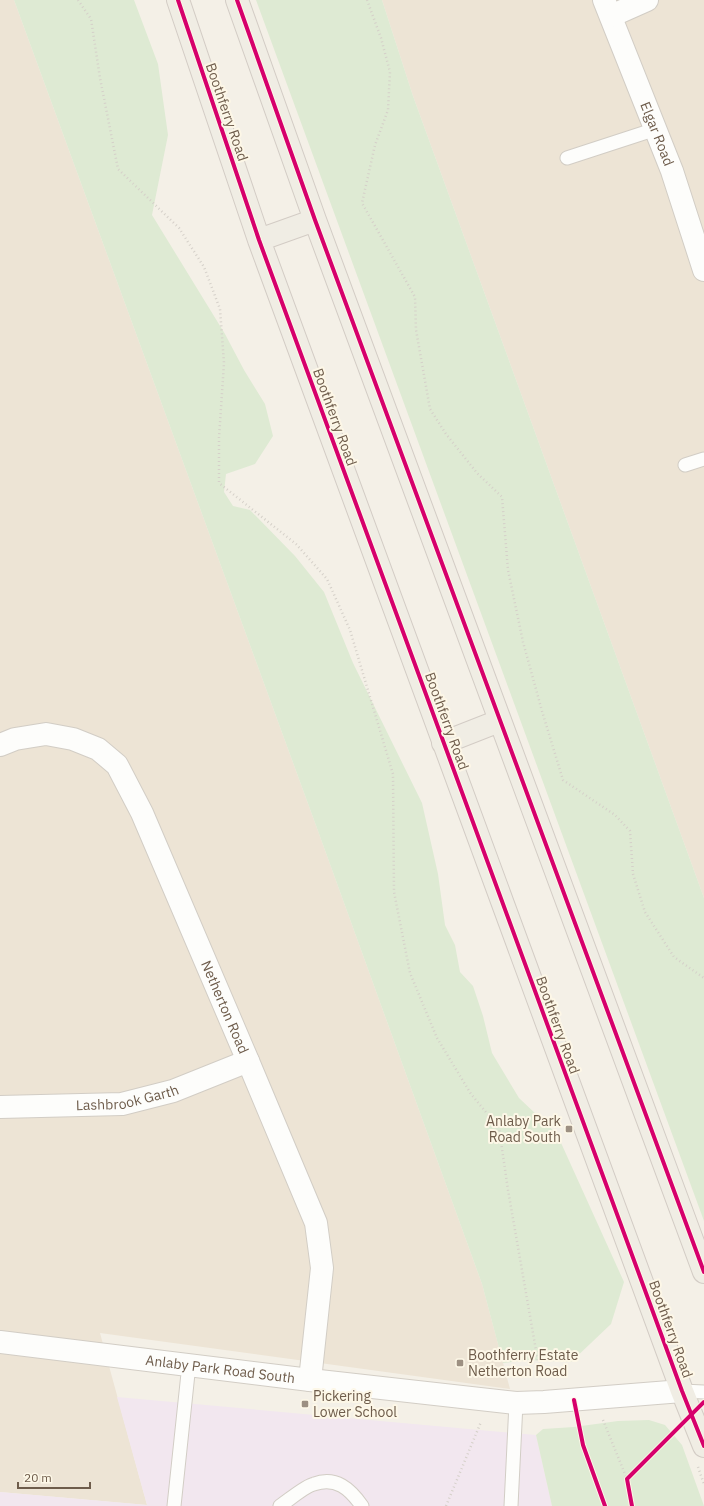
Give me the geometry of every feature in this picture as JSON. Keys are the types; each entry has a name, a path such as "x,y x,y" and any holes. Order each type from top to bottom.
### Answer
{"main road":[{"name":"Boothferry Road","path":"178,0 259,240 682,1391 704,1446"},
{"path":"237,0 315,220 704,1272"},
{"path":"259,240 315,220"},
{"path":"443,743 500,721"}],"street":[{"path":"608,8 647,0"},
{"name":"Elgar Road","path":"608,8 699,238 704,270"},
{"name":"Netherton Road","path":"0,745 15,739 46,734 73,739 98,749 117,765 142,813 316,1223 322,1268 310,1380"},
{"name":"Lashbrook Garth","path":"0,1107 122,1104 173,1091 248,1061"},
{"name":"Anlaby Park Road South","path":"0,1342 310,1380 516,1403 682,1391"}],"lane":[{"path":"567,158 656,129"},
{"path":"684,465 704,459"},
{"path":"174,1506 189,1364"},
{"name":"Anlaby Park Road South","path":"682,1391 704,1392"},
{"path":"511,1506 516,1403"},
{"path":"280,1506 313,1484 334,1481 352,1492 362,1506"}],"path":[{"path":"78,0 91,19 100,78 118,169 179,228 204,267 220,309 224,363 219,438 219,483 296,544 327,580 350,630 393,774 394,892 410,973 437,1038 471,1094 499,1128 544,1402"},
{"path":"367,0 381,38 390,72 388,110 375,145 362,203 415,297 416,330 430,409 446,434 477,473 502,497 508,570 523,642 563,780 615,814 630,831 633,874 645,912 674,957 704,978"},
{"path":"446,1506 490,1400"},
{"path":"600,1415 627,1479 628,1486"},
{"path":"627,1479 632,1473"}],"shaded area":[{"path":"0,0 14,0 482,1284 510,1389 100,1333 147,1505 0,1492"},
{"path":"382,0 704,0 704,898 413,96"},
{"path":"117,1397 536,1435 552,1506 0,1506 0,1492 147,1505"}],"green space":[{"path":"14,0 134,0 158,64 168,135 152,215 225,334 244,370 265,404 273,436 255,464 226,474 224,492 233,506 250,510 295,556 324,592 353,663 422,803 438,874 445,925 455,945 460,972 473,986 483,1016 492,1053 519,1098 557,1134 624,1282 611,1324 571,1362 529,1360 503,1363 482,1284"},
{"path":"256,0 382,0 413,96 704,898 704,1221"},
{"path":"649,1420 665,1425 682,1445 704,1506 552,1506 536,1435 543,1429 574,1427 618,1421"}],"cycle path":[{"path":"178,0 259,240 682,1391 704,1446"},
{"path":"237,0 315,220 704,1272"},
{"path":"574,1400 583,1445 605,1506"},
{"path":"632,1506 627,1479 704,1402"}],"place":[{"name":"Anlaby Park Road South","path":"569,1129"},
{"name":"Boothferry Estate Netherton Road","path":"460,1363"},
{"name":"Pickering Lower School","path":"305,1404"}]}
